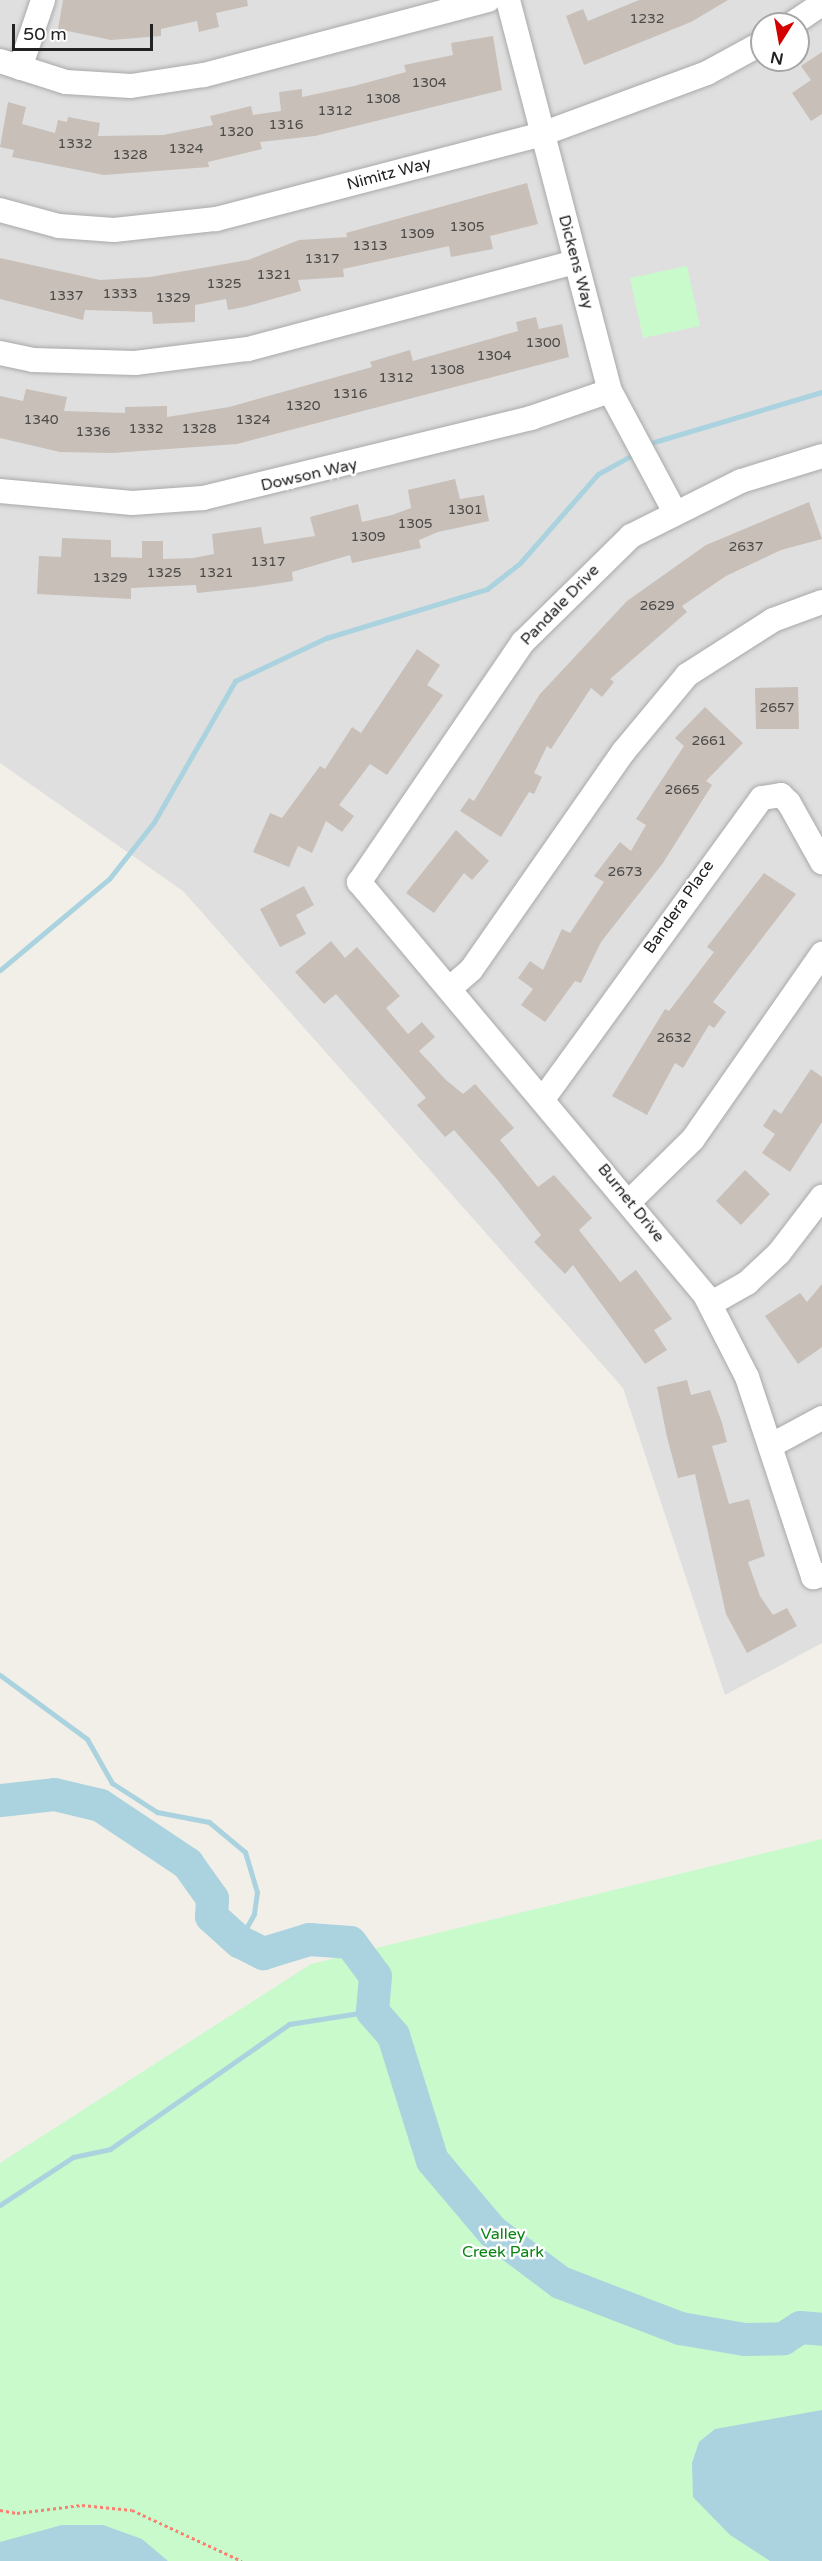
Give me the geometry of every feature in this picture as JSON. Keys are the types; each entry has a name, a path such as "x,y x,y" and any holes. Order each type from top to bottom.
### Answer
{"street":[{"path":"43,0 10,64 66,82 152,83 204,75 488,0"},
{"name":"Dickens Way","path":"508,0 610,391 675,512"},
{"name":"Nimitz Way","path":"0,210 58,226 114,230 216,219 542,134 696,77 750,48"},
{"path":"0,353 33,360 135,363 248,349 576,262"},
{"name":"Dowson Way","path":"0,490 132,503 203,498 520,421 610,391"},
{"name":"Pandale Drive","path":"359,882 523,642 631,536 675,512 792,461 822,456"},
{"path":"449,989 471,970 624,751 687,675 773,620 822,602"},
{"name":"Bandera Place","path":"543,1099 762,798 781,795 789,803 822,862"},
{"name":"Burnet Drive","path":"359,882 630,1201 710,1304 747,1377 818,1576"},
{"path":"630,1201 693,1139 822,954"},
{"path":"710,1304 747,1283 779,1253 822,1197"},
{"path":"770,1446 822,1418"}],"path":[{"path":"0,2510 17,2513 82,2505 132,2510 242,2561"}],"shaded area":[{"path":"0,0 822,0 822,1643 725,1695 623,1388 183,891 0,763"}],"green space":[{"path":"687,266 700,326 643,338 630,278"},
{"name":"Valley Creek Park","path":"822,1839 822,2561 0,2561 0,2163 311,1964"}],"water":[{"path":"822,2410 822,2561 770,2561 730,2535 693,2497 692,2463 699,2442 715,2429"},
{"path":"62,2525 103,2525 142,2539 168,2561 0,2561 0,2542"}],"building":[{"path":"63,0 247,0 248,6 216,13 219,27 199,32 197,21 161,29 161,36 111,40 58,29"},
{"path":"639,0 728,0 691,22 584,65 566,16 583,9 588,21"},
{"path":"493,36 502,90 315,136 260,142 262,149 208,162 209,167 104,175 12,157 14,150 0,147 8,102 26,107 22,124 55,133 58,120 67,122 68,117 100,123 98,136 163,135 213,125 210,116 251,106 253,115 281,111 279,92 302,89 302,97 354,86 406,72 404,65 453,55 451,43"},
{"path":"822,52 822,114 811,121 792,93 811,80 805,72 810,72 810,60"},
{"path":"527,183 538,224 490,236 493,249 451,257 449,246 343,269 344,277 298,280 301,291 244,307 228,310 226,299 195,305 195,322 153,324 152,312 85,310 83,320 0,299 0,258 100,280 150,277 248,260 299,240 347,237 346,233"},
{"path":"536,317 539,329 562,324 569,357 237,444 113,453 60,452 0,438 0,396 23,401 26,389 67,397 64,411 125,413 125,407 167,406 167,417 229,407 372,367 370,362 410,350 413,361 518,331 516,322"},
{"path":"455,479 460,499 484,495 489,521 438,532 419,540 421,548 352,563 350,555 292,572 293,581 254,587 197,593 196,585 131,588 131,599 37,594 39,556 61,557 62,538 111,540 111,557 142,558 142,541 163,541 163,559 193,558 214,554 212,534 261,527 264,544 315,536 310,517 358,504 362,522 392,515 411,508 408,490"},
{"path":"809,502 822,539 781,550 726,576 682,606 687,612 610,679 614,682 602,697 591,688 551,749 547,746 534,773 542,777 534,794 529,792 501,837 460,811 469,798 474,801 540,694 627,601 706,545"},
{"path":"417,649 440,665 427,685 443,695 387,775 370,764 339,805 354,816 342,832 326,821 312,853 298,846 289,867 253,852 270,813 282,818 320,766 325,769 352,727 361,733"},
{"path":"798,687 799,729 756,729 755,688"},
{"path":"705,707 743,743 706,781 712,785 663,863 601,942 581,983 575,981 545,1022 521,1005 533,989 518,978 530,961 543,970 562,929 570,933 604,882 594,876 620,842 631,851 646,825 636,819 684,746 675,738"},
{"path":"456,830 489,861 472,880 464,873 434,913 406,893"},
{"path":"764,873 796,894 713,1002 726,1012 714,1028 709,1025 683,1068 675,1063 647,1115 612,1096 665,1009 669,1011 714,952 707,947"},
{"path":"304,886 314,905 296,915 306,934 280,947 260,909"},
{"path":"331,941 345,958 357,947 400,996 386,1008 408,1034 422,1022 435,1037 419,1051 446,1080 463,1094 475,1084 514,1128 500,1140 538,1187 554,1175 592,1218 579,1230 620,1282 636,1270 672,1319 654,1330 667,1350 645,1364 573,1265 565,1274 534,1242 541,1235 454,1130 445,1137 417,1105 426,1098 336,994 324,1004 295,972"},
{"path":"811,1069 822,1077 822,1122 790,1172 762,1153 775,1134 763,1126 774,1109 781,1114"},
{"path":"745,1170 770,1194 741,1225 716,1201"},
{"path":"822,1284 822,1347 798,1364 765,1316 800,1293 807,1302"},
{"path":"687,1380 691,1395 710,1390 722,1423 727,1442 712,1446 729,1504 749,1499 765,1556 748,1562 760,1596 773,1615 787,1608 797,1626 747,1653 726,1614 695,1474 678,1478 667,1437 657,1387"}],"waterway":[{"path":"654,442 822,392"},
{"path":"0,970 109,879 154,822 235,681 326,638 487,589 520,563 598,474 632,455"},
{"path":"0,1675 87,1739 112,1783 157,1812 209,1822 245,1852 257,1892 254,1914 239,1941"},
{"path":"0,1800 54,1794 100,1805 187,1863 212,1898 211,1916 239,1941 263,1953 309,1939 350,1942 375,1976 372,2011 393,2035 432,2160 492,2231 560,2282 680,2328 744,2339 783,2338 800,2327 822,2329"},
{"path":"0,2205 73,2157 110,2149 289,2024 372,2011"}]}
